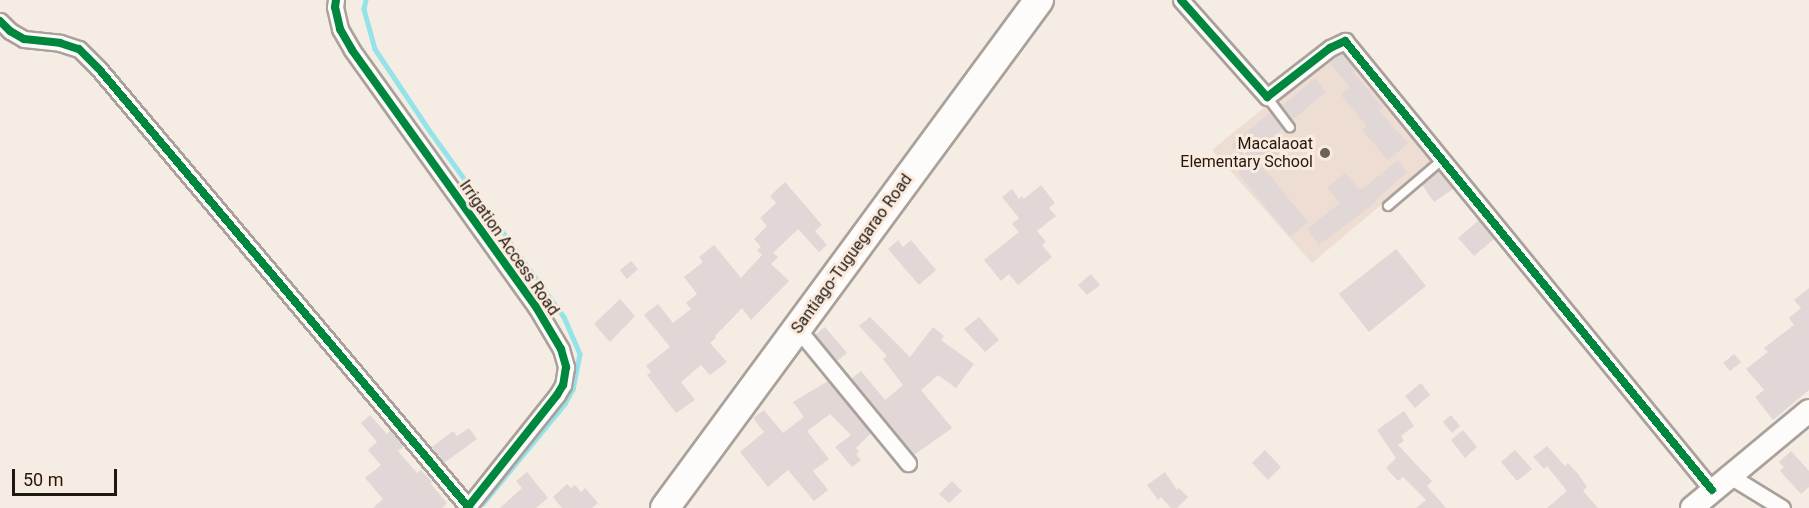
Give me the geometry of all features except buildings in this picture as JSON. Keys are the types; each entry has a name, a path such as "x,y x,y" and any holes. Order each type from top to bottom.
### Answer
{"highway":[{"name":"Santiago-Tuguegarao Road","path":"665,508 1039,0"}],"street":[{"name":"Irrigation Access Road","path":"336,0 335,8 340,29 351,50 536,307 561,349 566,367 563,385 557,395 468,508"},
{"path":"1180,0 1267,97 1330,48 1345,41 1712,490"},
{"path":"0,21 10,31 24,39 60,43 79,49 99,69 419,445 468,508"},
{"path":"797,328 908,463"},
{"path":"1692,508 1809,411"},
{"path":"1730,476 1782,508"}],"lane":[{"path":"1267,97 1290,127"},
{"path":"1388,206 1443,159"}],"shaded area":[{"name":"Macalaoat Elementary School","path":"1344,43 1438,157 1312,263 1212,150"}],"waterway":[{"path":"366,0 364,9 375,49 432,134 564,317 580,354 573,389 565,404 483,504"}],"cycle path":[{"path":"336,0 335,7 340,29 352,50 536,307 561,349 566,367 563,385 557,395 467,508"},
{"path":"1181,0 1267,97 1330,48 1345,41 1712,490"},
{"path":"0,21 10,31 24,39 60,43 79,49 99,69 469,508"}],"place":[{"name":"Macalaoat Elementary School","path":"1325,153"}]}
